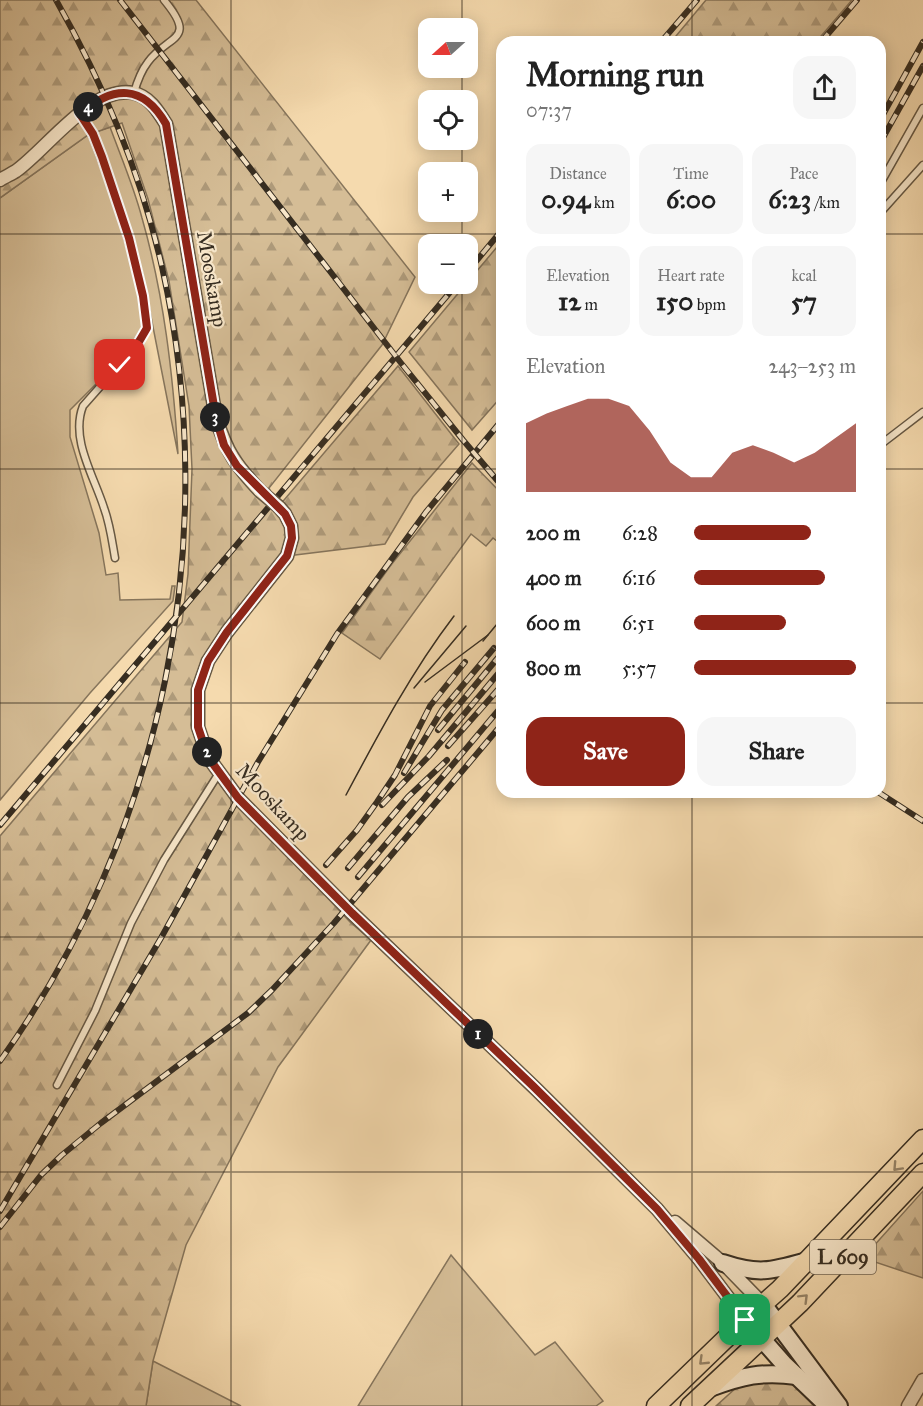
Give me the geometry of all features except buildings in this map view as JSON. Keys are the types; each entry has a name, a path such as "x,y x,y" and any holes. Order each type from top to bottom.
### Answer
{"main road":[{"name":"L 609","path":"656,1406 807,1261 923,1139"},
{"name":"L 609","path":"690,1406 800,1303 923,1173"}],"street":[{"path":"0,180 17,170 80,114 108,96 120,92 134,93"},
{"name":"Mooskamp","path":"134,93 150,102 166,124 216,418 224,445 237,466 260,491 279,507 291,526 292,538 287,556 227,632 208,661 198,690 198,727 208,757 238,798 352,913 602,1153 661,1214 699,1259 745,1320"},
{"name":"Mooskamp","path":"661,1214 678,1224 723,1263 763,1304"},
{"path":"723,1263 757,1272 773,1271 807,1261"},
{"path":"763,1304 839,1406"},
{"path":"745,1320 828,1406"},
{"path":"709,1388 742,1376 759,1373 797,1376"},
{"path":"908,1406 923,1380"}],"lane":[{"path":"134,93 147,63 179,33 178,20 164,0"},
{"path":"886,173 923,108"},
{"path":"80,114 93,134 129,238 143,296 147,328 137,345 83,406 78,418 80,441 105,510 115,558"},
{"path":"886,206 923,165"},
{"path":"886,440 923,412"},
{"path":"57,1085 95,1011 131,923 147,891 219,773"}],"green space":[{"path":"0,0 196,0 415,277 382,345 269,488 279,506 398,366 459,444 413,497 385,544 287,556 227,632 198,690 191,725 204,759 222,784 350,922 371,940 278,1067 186,1245 153,1361 146,1406 0,1406 0,836 182,622 188,574 192,469 189,406 169,281 148,199 122,123 88,135 0,198"},
{"path":"706,0 852,0 821,36 676,36"},
{"path":"110,127 139,206 150,247 162,306 170,365 178,454 142,271 115,183 95,132"},
{"path":"88,135 121,228 144,324 124,356 70,410 70,437 99,533 106,575 118,573 120,600 170,599 172,586 175,586 173,601 90,693 0,800 0,198"},
{"path":"496,248 496,403 472,430 409,352 458,294 478,294 478,270"},
{"path":"472,463 496,488 496,540 493,538 486,546 471,534 380,659 342,633 391,565"},
{"path":"923,1191 923,1278 863,1258"},
{"path":"451,1255 535,1355 555,1342 603,1401 596,1406 358,1406"},
{"path":"153,1361 241,1406 146,1406"},
{"path":"776,1378 793,1384 814,1406 716,1406 737,1387"}],"tram line":[{"path":"346,795 410,680 454,616"},
{"path":"483,641 496,625"},
{"path":"414,688 466,626"},
{"path":"425,682 488,635"}],"railway":[{"path":"0,1061 56,973 103,879 139,782 165,681 181,578 185,474 179,370 162,267 143,198 119,130 105,96 56,0"},
{"path":"120,0 401,363 496,479"},
{"path":"666,36 697,0"},
{"path":"826,36 857,0"},
{"path":"886,109 923,42"},
{"path":"886,132 923,66"},
{"path":"478,259 496,237"},
{"path":"0,825 449,294"},
{"path":"0,1211 161,938 258,762 337,634 426,512 496,427"},
{"path":"404,773 442,710 494,648"},
{"path":"438,730 496,660"},
{"path":"326,865 357,830 377,802 395,775 430,706 465,662"},
{"path":"382,805 429,756 496,676"},
{"path":"448,746 496,692"},
{"path":"358,877 496,713"},
{"path":"0,1227 41,1175 62,1155 248,1013 272,990 334,923 496,731"},
{"path":"348,868 408,797 447,760"},
{"path":"886,797 923,821"}],"route":[{"path":"120,365 137,345 147,328 143,296 129,238 102,157 93,134 80,114 108,96 120,92 134,93 150,102 166,124 211,394 224,445 237,466 260,491 279,507 291,526 292,538 287,556 227,632 208,661 198,690 198,727 208,757 238,798 352,913 533,1086 657,1209 699,1259 745,1320"}]}
